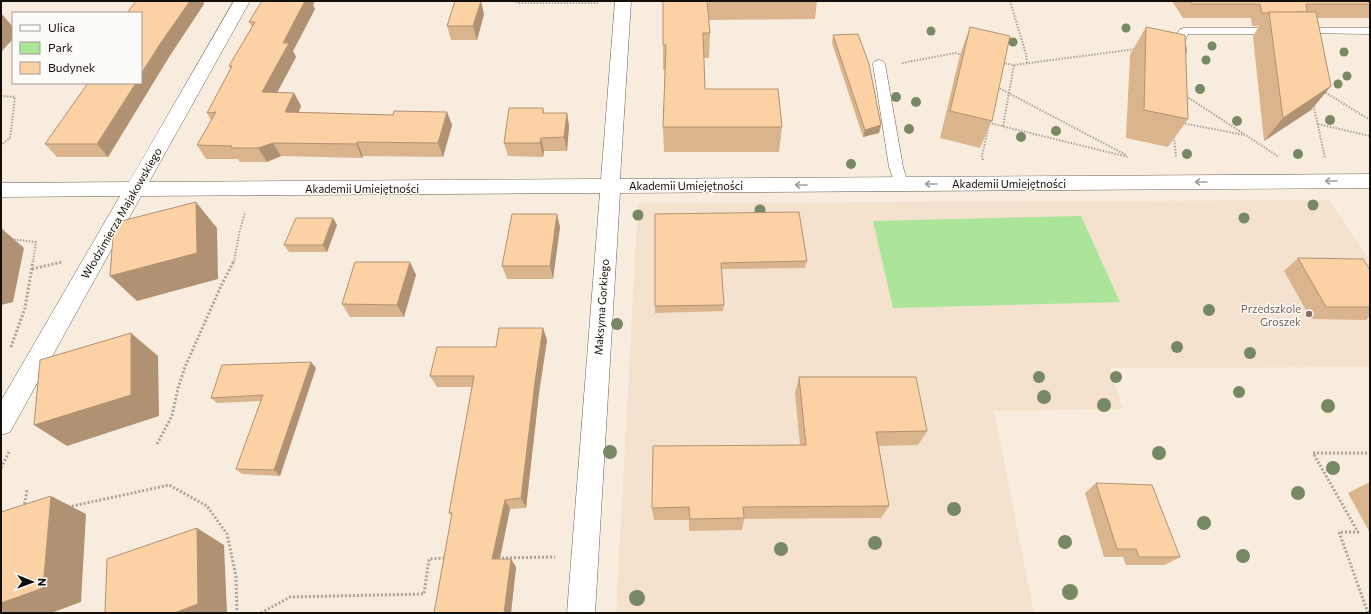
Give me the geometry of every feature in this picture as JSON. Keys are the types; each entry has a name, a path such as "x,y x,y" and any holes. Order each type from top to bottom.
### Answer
{"street":[{"name":"Włodzimierza Majakowskiego","path":"1,424 242,1"},
{"name":"Maksyma Gorkiego","path":"581,613 610,186 613,2"},
{"name":"Akademii Umiejętności","path":"1,190 1370,180"}],"lane":[{"path":"1181,63 1181,48 1178,43 1184,31 1370,31"},
{"path":"879,64 896,167 901,184"}],"path":[{"path":"513,1 519,3 613,2"},
{"path":"1010,1 1026,54 1027,63"},
{"path":"1001,69 1002,63 1014,65 1178,43"},
{"path":"879,64 893,64 955,53 971,56"},
{"path":"1004,126 1014,65"},
{"path":"995,94 998,81"},
{"path":"997,87 1130,157 1132,161"},
{"path":"1323,91 1370,120"},
{"path":"1185,95 1284,160"},
{"path":"1,96 15,97 10,138 1,145"},
{"path":"1312,96 1326,164"},
{"path":"984,166 982,156 991,116"},
{"path":"989,123 1130,157"},
{"path":"1181,123 1247,136"},
{"path":"1318,124 1370,136"},
{"path":"1174,135 1177,160"},
{"path":"157,444 172,416 178,388 185,367 221,286 234,264 239,234 246,208"},
{"path":"7,353 25,308 36,242 8,238"},
{"path":"32,269 65,261"},
{"path":"1368,613 1339,532 1358,532 1313,453 1370,453"},
{"path":"62,508 169,485 207,506 227,534 236,576 237,613"},
{"path":"24,510 27,490"},
{"path":"492,558 563,557"},
{"path":"261,613 290,597 424,594 429,559 453,558"}],"shaded area":[{"path":"1329,200 1370,261 1370,367 1110,368 1123,409 994,411 1034,613 616,613 638,203"}],"green space":[{"path":"1081,216 1120,302 893,308 873,221"}],"building":[{"path":"136,1 190,1 142,72 142,12 128,12"},
{"path":"262,1 305,1 283,43 289,43 262,92 294,93 285,112 393,115 394,111 447,112 438,143 273,143 258,148 231,148 232,146 197,145 216,112 207,113 232,66 229,66 255,22 249,22"},
{"path":"455,1 481,1 473,26 447,26"},
{"path":"663,1 707,1 710,33 703,33 705,89 778,89 782,127 663,127 666,45 663,45"},
{"path":"1190,1 1370,1 1370,4 1306,4 1307,12 1262,13 1260,4 1192,4"},
{"path":"1269,12 1316,12 1331,86 1283,118"},
{"path":"970,27 1010,36 992,121 950,111"},
{"path":"1146,27 1185,35 1188,119 1144,110"},
{"path":"858,34 869,64 881,125 865,130 833,35"},
{"path":"87,84 135,84 97,144 45,144"},
{"path":"509,108 543,108 543,113 567,113 564,137 541,138 540,143 504,143"},
{"path":"196,202 197,253 110,276 114,223"},
{"path":"799,212 807,261 721,263 724,305 655,306 655,214"},
{"path":"512,214 557,214 550,266 502,266"},
{"path":"296,218 333,218 323,245 284,245"},
{"path":"1298,258 1363,259 1370,270 1370,307 1326,307"},
{"path":"355,262 410,262 397,305 342,304"},
{"path":"499,328 543,328 521,498 505,500 492,559 511,559 504,613 434,613 452,513 449,513 474,376 430,376 437,347 496,347"},
{"path":"131,333 131,395 34,425 40,360"},
{"path":"311,362 274,470 236,469 263,395 211,398 222,365"},
{"path":"799,377 916,377 927,431 876,432 889,506 743,507 744,518 690,519 689,507 652,508 653,446 806,445"},
{"path":"1096,483 1152,485 1180,557 1139,557 1136,549 1117,549"},
{"path":"51,496 43,588 1,603 1,512"},
{"path":"197,528 198,604 174,613 105,613 107,559"}],"place":[{"name":"Przedszkole Groszek","path":"1309,314"}]}
